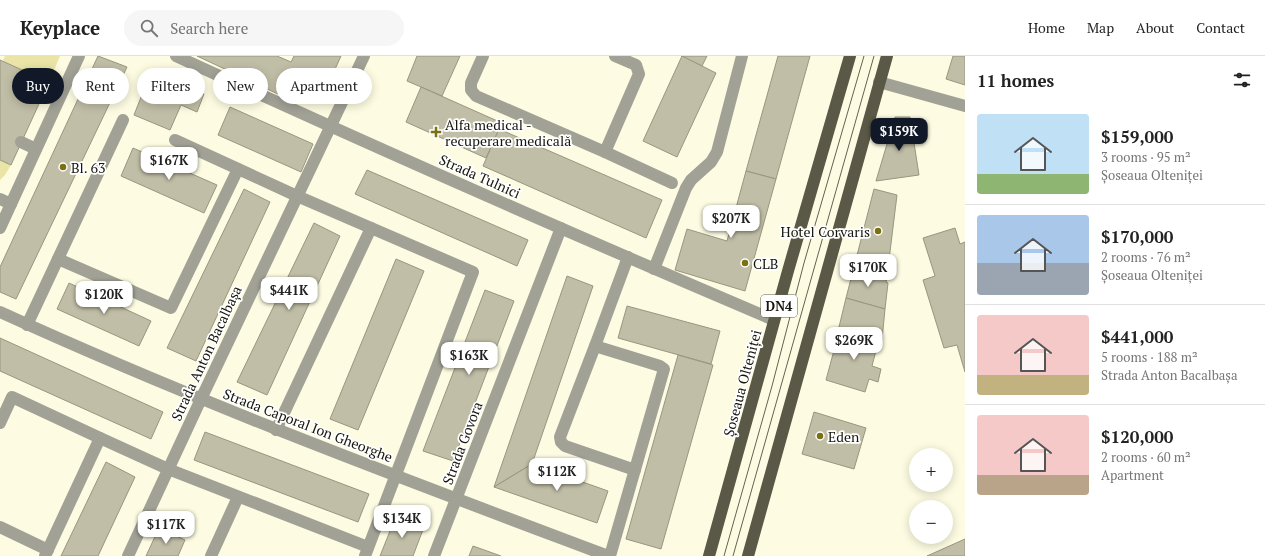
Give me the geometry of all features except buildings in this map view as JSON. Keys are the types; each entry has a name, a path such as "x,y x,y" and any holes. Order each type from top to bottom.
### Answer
{"main road":[{"name":"Șoseaua Olteniței","path":"709,556 774,320 850,56"},
{"path":"880,82 887,56"},
{"name":"DN4","path":"748,556 880,82"}],"street":[{"path":"0,228 79,56"},
{"name":"Strada Tulnici","path":"176,56 330,127 774,320"},
{"name":"Strada Anton Bacalbașa","path":"128,556 200,399 364,56"},
{"path":"605,152 639,74 636,65 615,56"},
{"path":"654,269 686,188 691,180 711,162 717,152 742,56"},
{"path":"482,58 471,83 471,90 476,96 672,183"},
{"path":"880,82 965,106"},
{"path":"27,324 123,120"},
{"path":"0,423 12,397 168,470 238,497 367,552 473,272 297,196 175,140"},
{"path":"21,142 36,149"},
{"path":"58,259 171,308 238,169"},
{"path":"0,199 11,204"},
{"path":"276,430 371,228"},
{"name":"Strada Govora","path":"434,556 561,228"},
{"path":"628,257 560,437 561,442 565,446 635,470"},
{"name":"Strada Caporal Ion Gheorghe","path":"0,312 200,399 276,430 609,556"},
{"path":"594,346 660,366 664,369 609,556"},
{"path":"0,527 47,553 100,438"},
{"path":"211,556 238,497"}],"shaded area":[{"path":"5,56 60,56 55,68 18,68 3,61"},
{"path":"0,160 11,165 0,180"}],"tram line":[{"path":"724,556 772,386 804,263 864,56"},
{"path":"733,556 874,56"}],"place":[{"name":"Alfa medical - recuperare medicală","path":"436,132"},
{"name":"Bl. 63","path":"63,167"},
{"name":"Hotel Corvaris","path":"878,231"},
{"name":"CLB","path":"745,263"},
{"name":"Eden","path":"820,436"}]}
